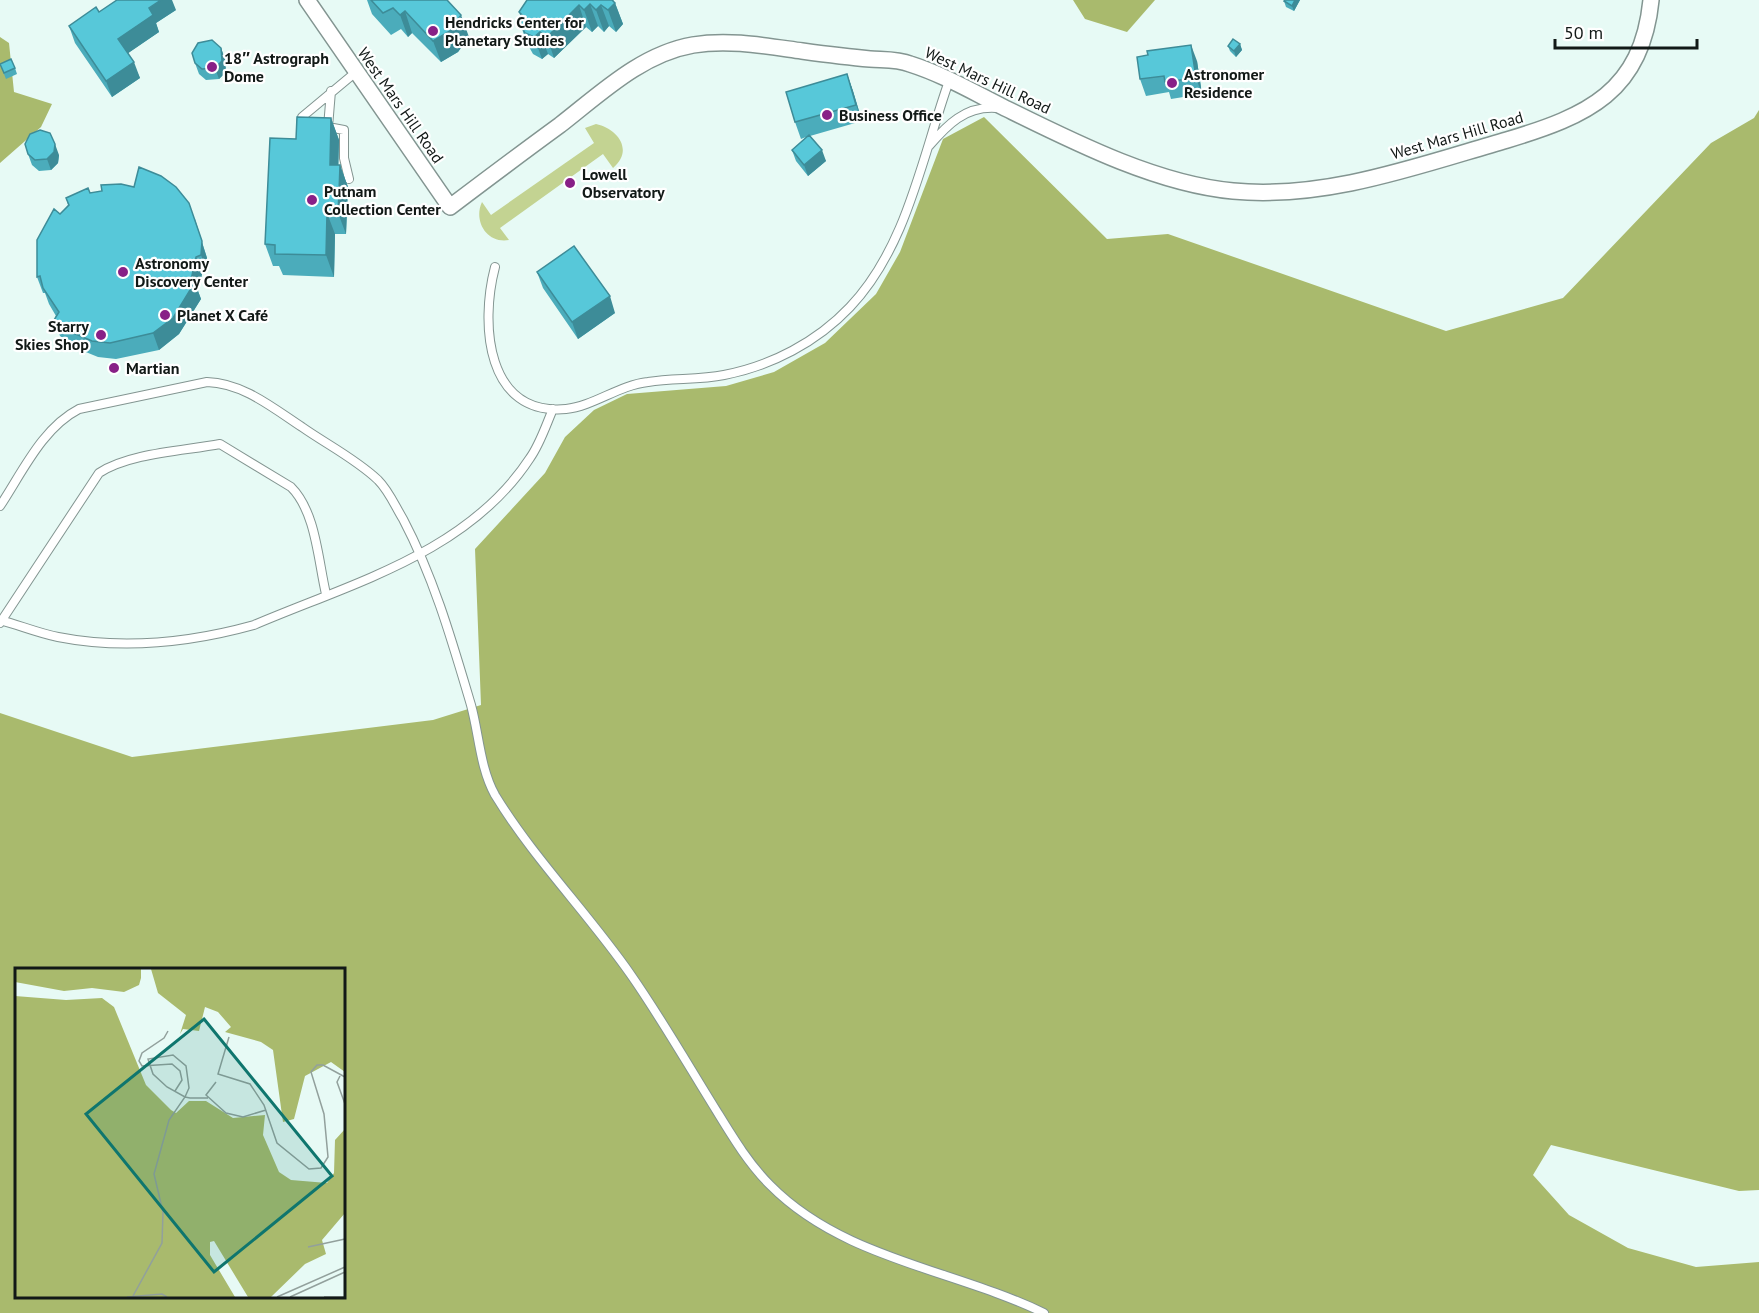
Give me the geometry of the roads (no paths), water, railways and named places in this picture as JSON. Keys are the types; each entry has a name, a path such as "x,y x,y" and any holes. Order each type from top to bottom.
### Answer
{"street":[{"name":"West Mars Hill Road","path":"307,0 450,207 625,75 661,53 693,45 725,43 908,62 1127,162 1170,178 1233,191 1284,191 1335,186 1436,161 1539,130 1582,114 1625,76 1640,52 1649,27 1651,0"}],"lane":[{"path":"300,140 302,117 356,72"},
{"path":"495,267 487,314 492,353 505,382 525,403 553,409 568,409 615,389 646,382 724,375 758,366 805,345 850,308 874,278 896,235 949,81"},
{"path":"331,91 328,127 344,130 344,158 349,179"},
{"path":"926,150 946,127 963,114 990,107 1007,108"},
{"path":"0,506 47,435 64,417 79,409 207,382 221,382 250,393 370,474 388,493 422,554 456,653 476,725 483,763 494,792 530,846 588,915 632,976 741,1151 768,1183 794,1208 841,1236 1044,1313"},
{"path":"326,594 307,510 301,496 282,481 219,444 129,460 110,466 99,473 1,621 55,636 125,645 227,633 254,625 422,554 459,532 506,489 531,458 553,409"}],"place":[{"name":"Hendricks Center for Planetary Studies","path":"433,31"},
{"name":"18″ Astrograph Dome","path":"212,67"},
{"name":"Astronomer Residence","path":"1172,83"},
{"name":"Business Office","path":"827,115"},
{"name":"Lowell Observatory","path":"570,183"},
{"name":"Putnam Collection Center","path":"312,200"},
{"name":"Astronomy Discovery Center","path":"123,272"},
{"name":"Planet X Café","path":"165,315"},
{"name":"Starry Skies Shop","path":"101,335"},
{"name":"Martian","path":"114,368"}]}
